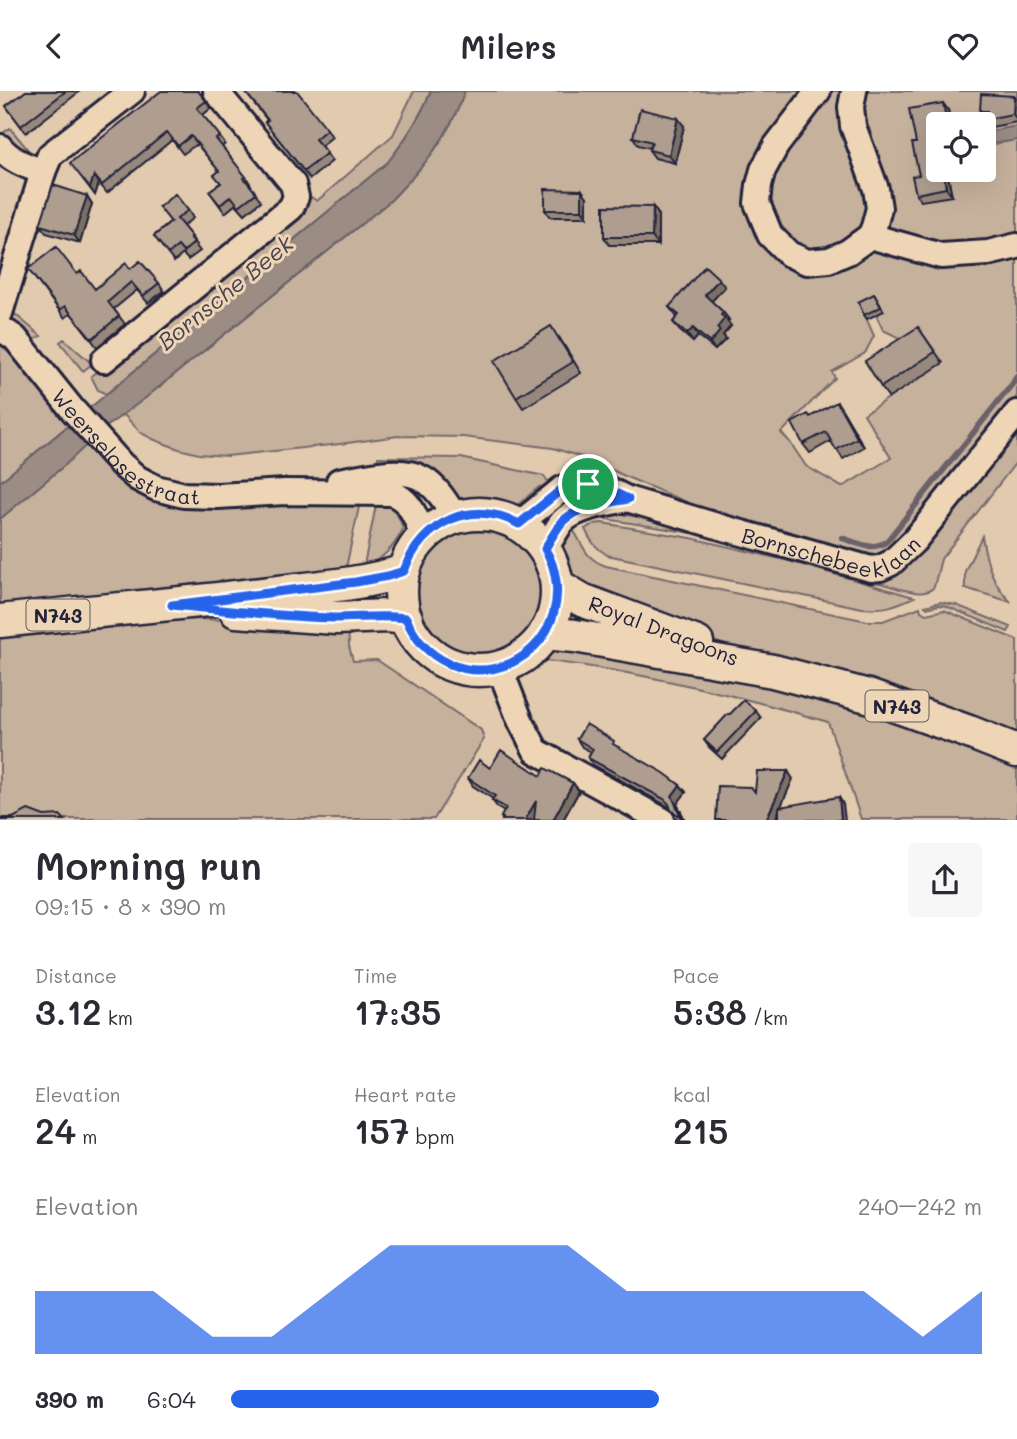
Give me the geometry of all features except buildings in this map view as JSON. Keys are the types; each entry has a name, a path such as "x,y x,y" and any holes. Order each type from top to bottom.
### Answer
{"main road":[{"path":"484,514 519,524 545,549 556,575 556,608 545,633 528,653 511,663 477,670 445,662 430,653 418,641 402,605 401,584 408,560 424,537 455,517 484,514"},
{"name":"N743","path":"0,621 172,605 356,582 404,571"},
{"name":"Royal Dragoons","path":"557,585 582,600 773,671"},
{"name":"N743","path":"172,605 336,618 406,618"},
{"name":"Royal Dragoons","path":"545,633 773,671 867,696 1017,751"}],"street":[{"path":"0,313 50,155 132,91"},
{"path":"104,360 291,208 296,197 293,184 216,91"},
{"path":"818,91 776,146 763,170 757,203 769,235 789,254 807,263 829,260 848,253 870,236 879,208 876,189 853,126 850,107 854,91"},
{"path":"0,147 20,163 43,172"},
{"path":"870,236 941,256 988,253 1017,246"},
{"name":"Weerselosestraat","path":"0,328 15,338 105,448 137,478 156,488 184,495 218,496 285,492 392,493 402,497 411,507 424,537"},
{"name":"Bornschebeeklaan","path":"519,524 562,489 576,483 588,484 601,486 628,499 724,529 871,569 880,568 891,563 914,541 1017,414"},
{"name":"Weerselosestraat","path":"285,492 371,475 411,475 426,481 444,499 455,517"},
{"name":"Bornschebeeklaan","path":"545,549 564,520 571,515 598,505 628,499"},
{"path":"499,666 520,720 536,751 591,780 648,818"},
{"path":"591,780 609,801 619,820"}],"shaded area":[{"path":"414,91 431,91 412,128 388,162 106,394 98,390 91,376 311,197 317,201 393,135"},
{"path":"431,91 465,91 443,138 414,176 390,201 106,427 0,519 0,482 388,162 412,128"},
{"path":"465,91 1017,91 1017,396 908,541 876,557 737,523 591,460 553,448 463,437 398,436 227,456 199,454 179,449 141,433 123,414 390,201 434,151 451,124","holes":["861,306 883,311 876,315 883,330 942,363 864,414 891,458 842,487 806,466 781,433 835,378 832,372 865,353 874,336"]},
{"path":"1017,126 1017,140 996,144 996,130"},
{"path":"10,128 29,151 27,155 0,135"},
{"path":"10,310 41,336 34,340 20,333 12,321"},
{"path":"64,339 92,364 83,371 60,342"},
{"path":"0,343 12,351 71,423 0,482"},
{"path":"1017,430 1017,461 941,559 934,587 926,592 900,589 802,560 697,534 698,528 902,569 911,562"},
{"path":"88,443 137,490 360,502 346,568 230,584 0,606 0,519"},
{"path":"378,457 461,458 544,476 551,486 539,487 515,507 477,506 460,503 376,467"},
{"path":"377,500 389,504 399,517 403,529 388,551 377,560 364,565"},
{"path":"610,512 693,527 692,533 594,517"},
{"path":"602,523 691,538 789,561 914,597 889,607 862,608 607,555 594,544 585,529"},
{"path":"569,524 587,554 606,566 867,621 883,621 920,607 926,614 944,610 1017,640 1017,738 789,662 731,647 586,596 561,574 556,555 557,542"},
{"path":"479,526 504,531 525,545 539,566 544,591 539,616 525,637 504,651 479,656 454,651 433,637 419,616 414,591 419,566 433,545 454,531"},
{"path":"982,536 991,572 999,588 1011,602 965,588 965,571"},
{"path":"940,602 956,605 1011,627 1008,632 946,606 925,606"},
{"path":"162,619 348,621 349,646 353,661 377,660 481,730 484,739 434,819 0,819 0,635"},
{"path":"550,644 791,686 977,750 1017,767 1017,819 861,819 828,722 680,683 529,659"}],"waterway":[{"path":"842,538 870,546 887,541 1017,376"}],"route":[{"path":"576,483 588,484 601,486 628,499 598,505 571,515 558,528 545,549 556,575 557,585 556,608 552,621 528,653 511,663 477,670 445,662 430,653 418,641 406,618 336,618 172,605 388,576 404,571 417,545 444,522 470,514 484,514 519,524 562,489 576,483"}],"water label":[{"name":"Bornsche Beek","path":"225,292"}]}
